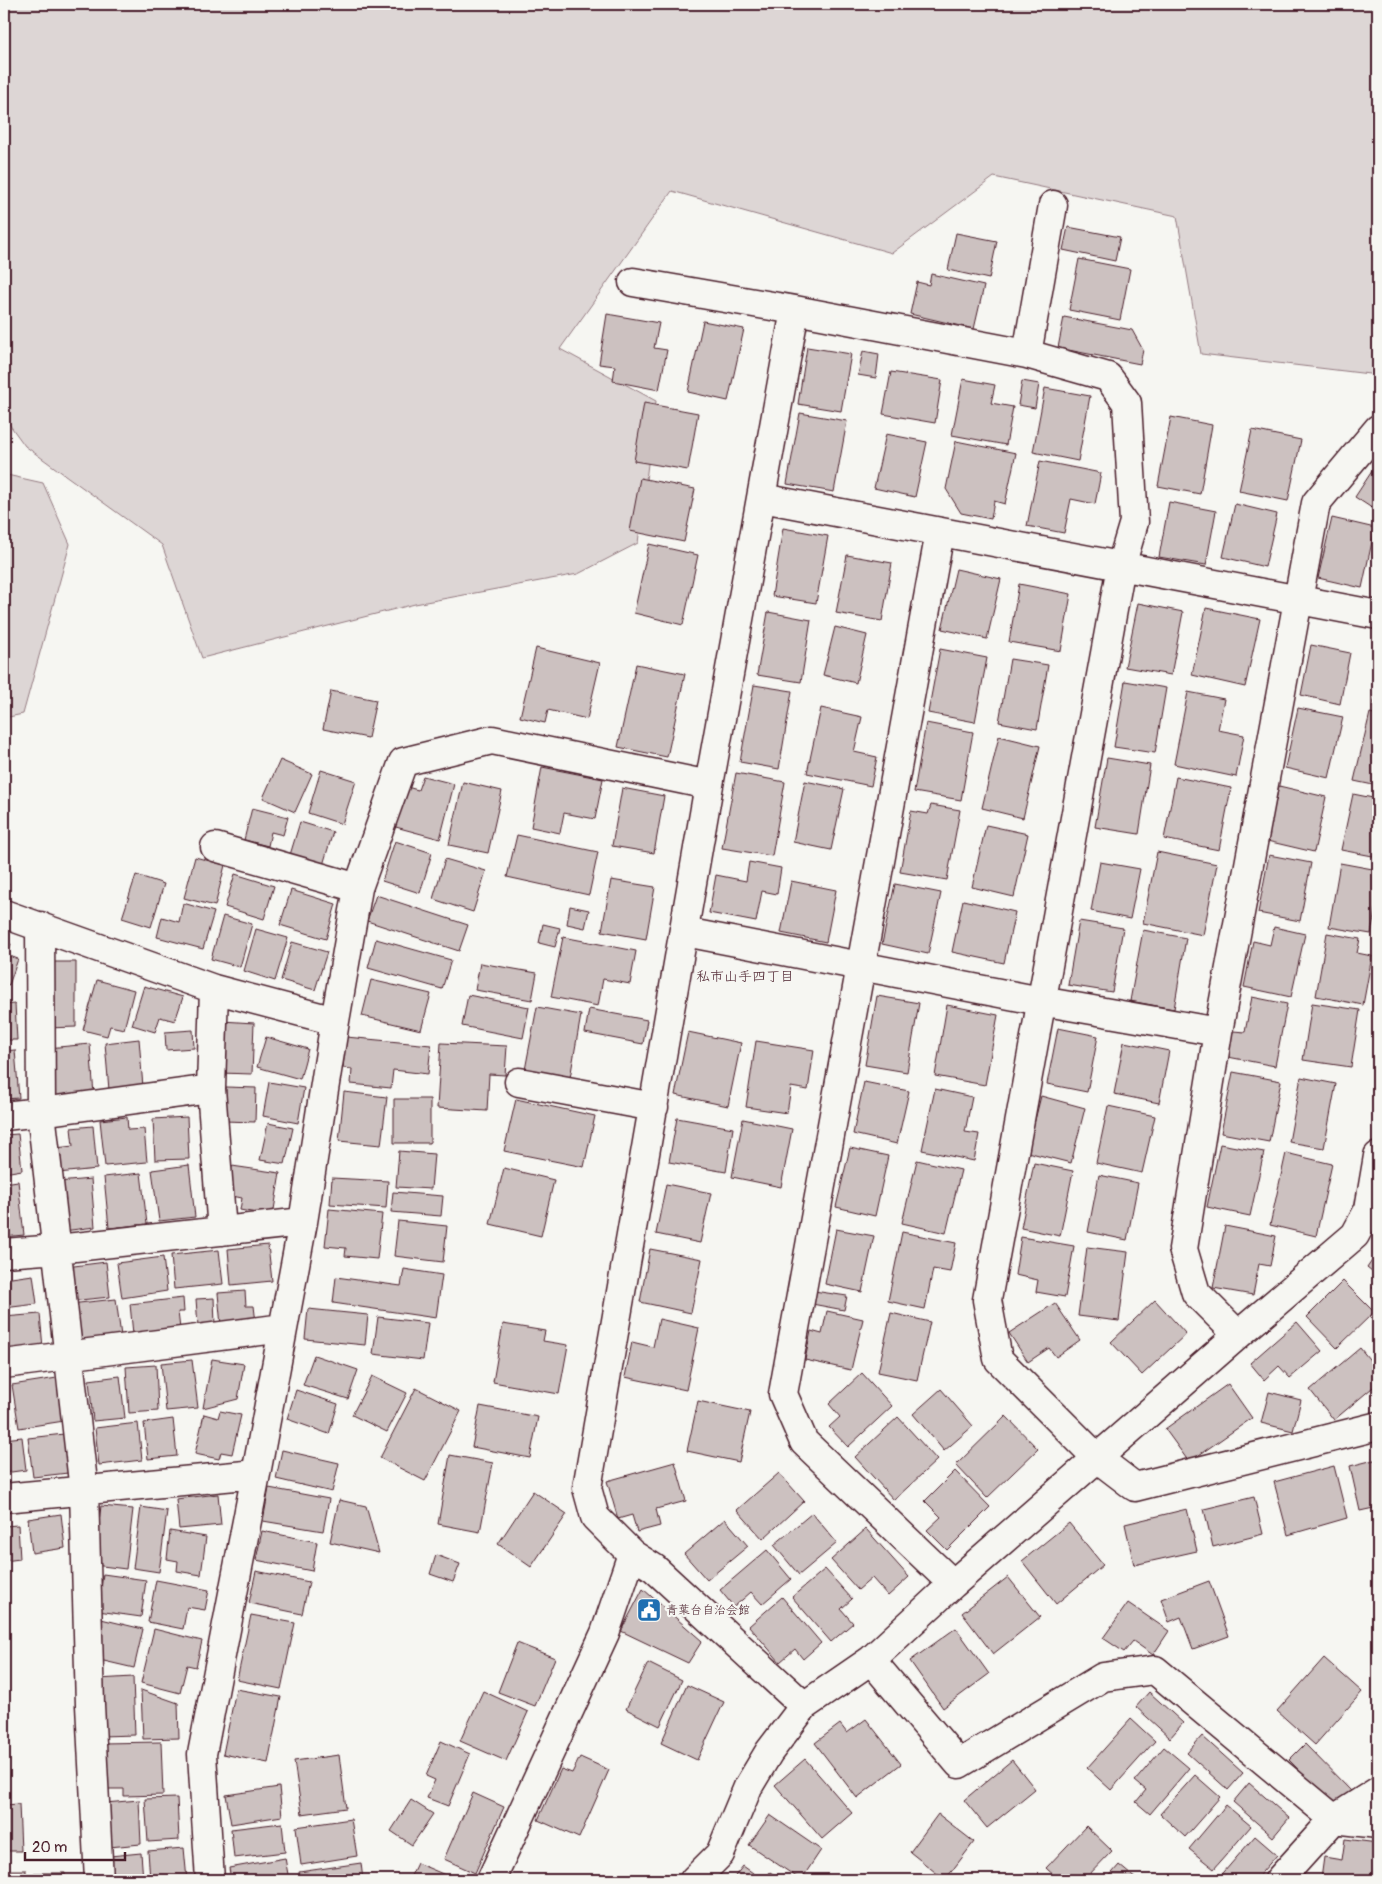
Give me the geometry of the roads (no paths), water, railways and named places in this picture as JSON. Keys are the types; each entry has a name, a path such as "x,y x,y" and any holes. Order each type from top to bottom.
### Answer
{"street":[{"path":"1027,354 1052,205"},
{"path":"633,282 795,310 1027,354 1108,377 1127,403 1134,522 1121,566 987,1300 998,1359 1097,1458 1135,1487 1378,1426"},
{"path":"795,310 587,1488 595,1516 632,1554 654,1568 804,1706"},
{"path":"1238,1335 1196,1293 1183,1249 1218,1032 1316,503 1378,429"},
{"path":"762,498 1378,615"},
{"path":"940,532 783,1394 804,1442 953,1584"},
{"path":"210,1880 202,1754 303,1222 358,888 403,762 492,740 710,785"},
{"path":"215,847 358,888"},
{"path":"4,914 214,989 335,1021"},
{"path":"40,926 41,1112 84,1491 90,1705 99,1880"},
{"path":"685,932 1041,1001 1218,1032"},
{"path":"214,989 211,1089 222,1231"},
{"path":"519,1082 654,1106"},
{"path":"4,1116 211,1089"},
{"path":"694,1880 720,1854 748,1787 768,1752 804,1706 871,1660 953,1584 1354,1235 1369,1209 1378,1156"},
{"path":"4,1253 303,1222"},
{"path":"4,1364 283,1328"},
{"path":"4,1498 256,1474"},
{"path":"491,1880 605,1633 632,1554"},
{"path":"871,1660 959,1764 1103,1677 1155,1670 1334,1819 1378,1824"},
{"path":"1279,1880 1334,1819 1378,1792"}],"place":[{"name":"青葉台自治会館","path":"649,1610"}],"district":[{"name":"私市山手四丁目","path":"745,976"}]}
